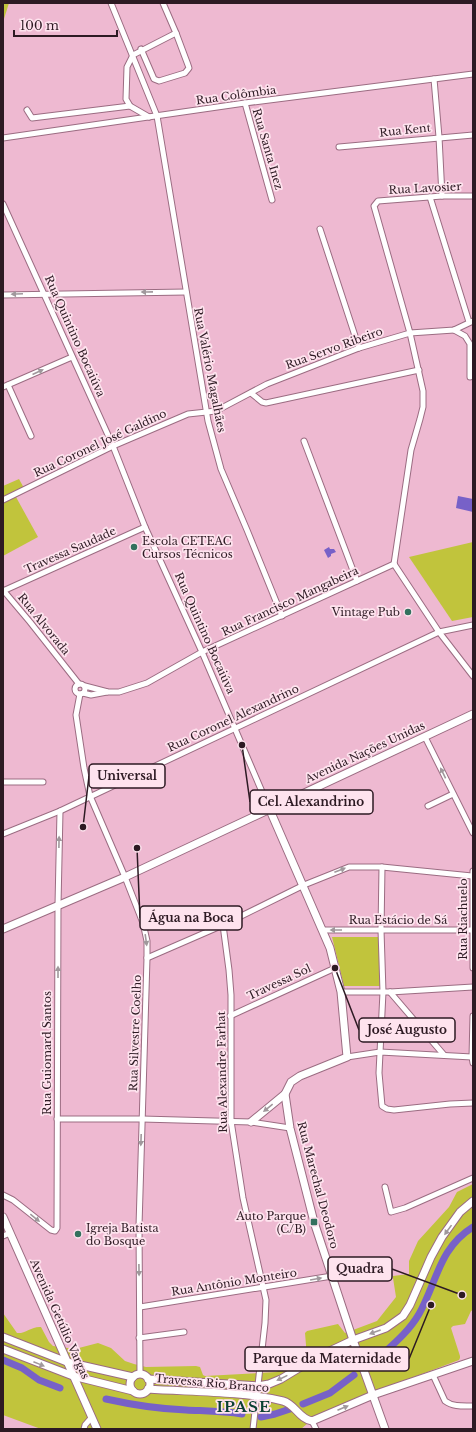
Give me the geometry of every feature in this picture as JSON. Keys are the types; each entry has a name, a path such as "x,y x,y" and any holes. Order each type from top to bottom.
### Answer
{"street":[{"name":"Rua Valério Magalhães","path":"111,3 157,116 186,292 208,412 221,469 282,616"},
{"path":"141,49 156,80 159,81 185,73 189,68 163,3"},
{"path":"149,117 130,106 126,99 125,91 127,67 132,54 176,33"},
{"name":"Rua Colômbia","path":"3,138 245,103 473,74"},
{"path":"434,79 442,196"},
{"name":"Rua Santa Inez","path":"245,103 272,200"},
{"path":"27,110 32,118 130,106"},
{"name":"Rua Kent","path":"339,147 473,135"},
{"name":"Rua Lavosier","path":"410,333 374,209 375,203 378,201 442,196 473,196"},
{"path":"430,197 471,322"},
{"name":"Rua Quintino Bocaiúva","path":"3,204 113,446 145,527 202,652 330,948 341,992 347,1057"},
{"path":"320,228 358,348"},
{"path":"3,295 44,293 186,292"},
{"name":"Rua Servo Ribeiro","path":"208,412 216,412 267,384 358,348 410,333 454,330 471,322"},
{"path":"454,330 465,336 471,344 472,378"},
{"path":"410,333 423,391 423,407 411,450 394,564 439,632 473,676"},
{"path":"31,436 6,386 72,357"},
{"path":"251,393 262,402 266,403 419,370"},
{"path":"472,378 473,370"},
{"name":"Rua Coronel José Galdino","path":"3,500 113,446 188,414 208,412"},
{"path":"304,441 357,581"},
{"name":"Travessa Saudade","path":"3,590 145,527"},
{"name":"Rua Francisco Mangabeira","path":"82,693 91,695 119,692 147,683 202,652 394,564"},
{"name":"Rua Alvorada","path":"3,590 68,671 76,687 76,692 82,693"},
{"name":"Rua Coronel Alexandrino","path":"3,834 60,811 439,632 473,625"},
{"name":"Rua Francisco Mangabeira","path":"76,687 84,686 108,692"},
{"name":"Rua Silvestre Coelho","path":"77,705 82,693 85,690 84,686"},
{"name":"Rua Silvestre Coelho","path":"76,687 78,734 90,796 125,876 143,923 147,941 138,1232 140,1307 136,1375"},
{"name":"Avenida Nações Unidas","path":"3,929 125,876 473,714"},
{"path":"425,737 473,833"},
{"path":"3,782 43,782"},
{"path":"428,806 453,794"},
{"name":"Rua Guiomard Santos","path":"3,1195 13,1200 52,1231 56,1229 60,811"},
{"path":"147,958 223,925 304,885 349,866 473,874"},
{"path":"382,867 380,930 383,992 379,1073 382,1106 387,1109 394,1110 473,1103"},
{"name":"Rua Riachuelo","path":"473,874 473,968"},
{"name":"Rua Alexandre Farhat","path":"223,925 231,995 231,1121 243,1198 257,1266 266,1300 265,1324 253,1429"},
{"name":"Rua Estácio de Sá","path":"322,930 473,930"},
{"name":"Travessa Sol","path":"230,1016 335,968"},
{"path":"341,992 390,992 473,988"},
{"path":"390,992 444,1055"},
{"path":"251,1122 285,1094 291,1082 300,1076 347,1057 380,1052 444,1055 472,1060 473,1016"},
{"name":"Rua Marechal Deodoro","path":"285,1094 290,1128 314,1222 353,1340 385,1429"},
{"path":"57,1119 231,1121 251,1122 290,1128"},
{"path":"385,1187 391,1212 404,1208 473,1178"},
{"path":"3,1337 67,1362 136,1375 144,1375 148,1379 258,1386 269,1384 281,1379 319,1356 353,1340 386,1328 403,1316 410,1305 431,1257 442,1238 460,1212 473,1200"},
{"name":"Avenida Getúlio Vargas","path":"3,1217 6,1235 67,1362 97,1429"},
{"name":"Rua Antônio Monteiro","path":"140,1307 332,1276"},
{"path":"139,1338 184,1332"},
{"path":"3,1349 73,1376 139,1393 148,1389 148,1379"},
{"path":"316,1429 312,1421 373,1395 473,1361"},
{"path":"133,1391 130,1386 136,1375"},
{"path":"433,1375 447,1403 473,1406"},
{"name":"Travessa Rio Branco","path":"148,1389 257,1396 288,1402 305,1419 312,1421"},
{"path":"84,1429 85,1425 92,1417"}],"shaded area":[{"path":"3,3 9,3 3,22"},
{"path":"19,479 25,490 3,500 3,486"},
{"path":"458,496 473,499 473,512 456,508"},
{"path":"16,497 38,537 3,556 3,502"},
{"path":"473,542 473,617 452,621 409,557"},
{"path":"329,547 330,549 334,549 336,552 331,554 328,558 324,550"},
{"path":"332,937 379,937 380,986 344,986"},
{"path":"473,1184 473,1310 471,1311 465,1324 453,1326 451,1328 460,1356 459,1360 364,1396 314,1418 301,1429 41,1429 3,1415 3,1313 17,1333 41,1327 49,1342 53,1346 75,1349 98,1343 111,1348 125,1361 146,1367 196,1366 200,1367 203,1375 205,1376 276,1372 307,1357 305,1333 307,1331 338,1324 345,1333 377,1321 396,1297 393,1276 409,1274 409,1261 418,1241 449,1207 457,1192"}],"waterway":[{"path":"375,1361 399,1339 415,1321 446,1255 462,1235 473,1227"},
{"path":"3,1360 22,1368 39,1380 60,1388"},
{"path":"303,1404 330,1393 354,1375"},
{"path":"106,1399 156,1408 242,1414"},
{"path":"261,1417 290,1409"}],"place":[{"name":"Escola CETEAC Cursos Técnicos","path":"134,547"},
{"name":"Vintage Pub","path":"408,612"},
{"name":"Cel. Alexandrino","path":"242,745"},
{"name":"Universal","path":"83,827"},
{"name":"Água na Boca","path":"137,848"},
{"name":"José Augusto","path":"335,968"},
{"name":"Auto Parque (C/B)","path":"314,1222"},
{"name":"Igreja Batista do Bosque","path":"78,1234"},
{"name":"Quadra","path":"462,1295"},
{"name":"Parque da Maternidade","path":"431,1305"}],"district":[{"name":"IPASE","path":"244,1406"}]}
